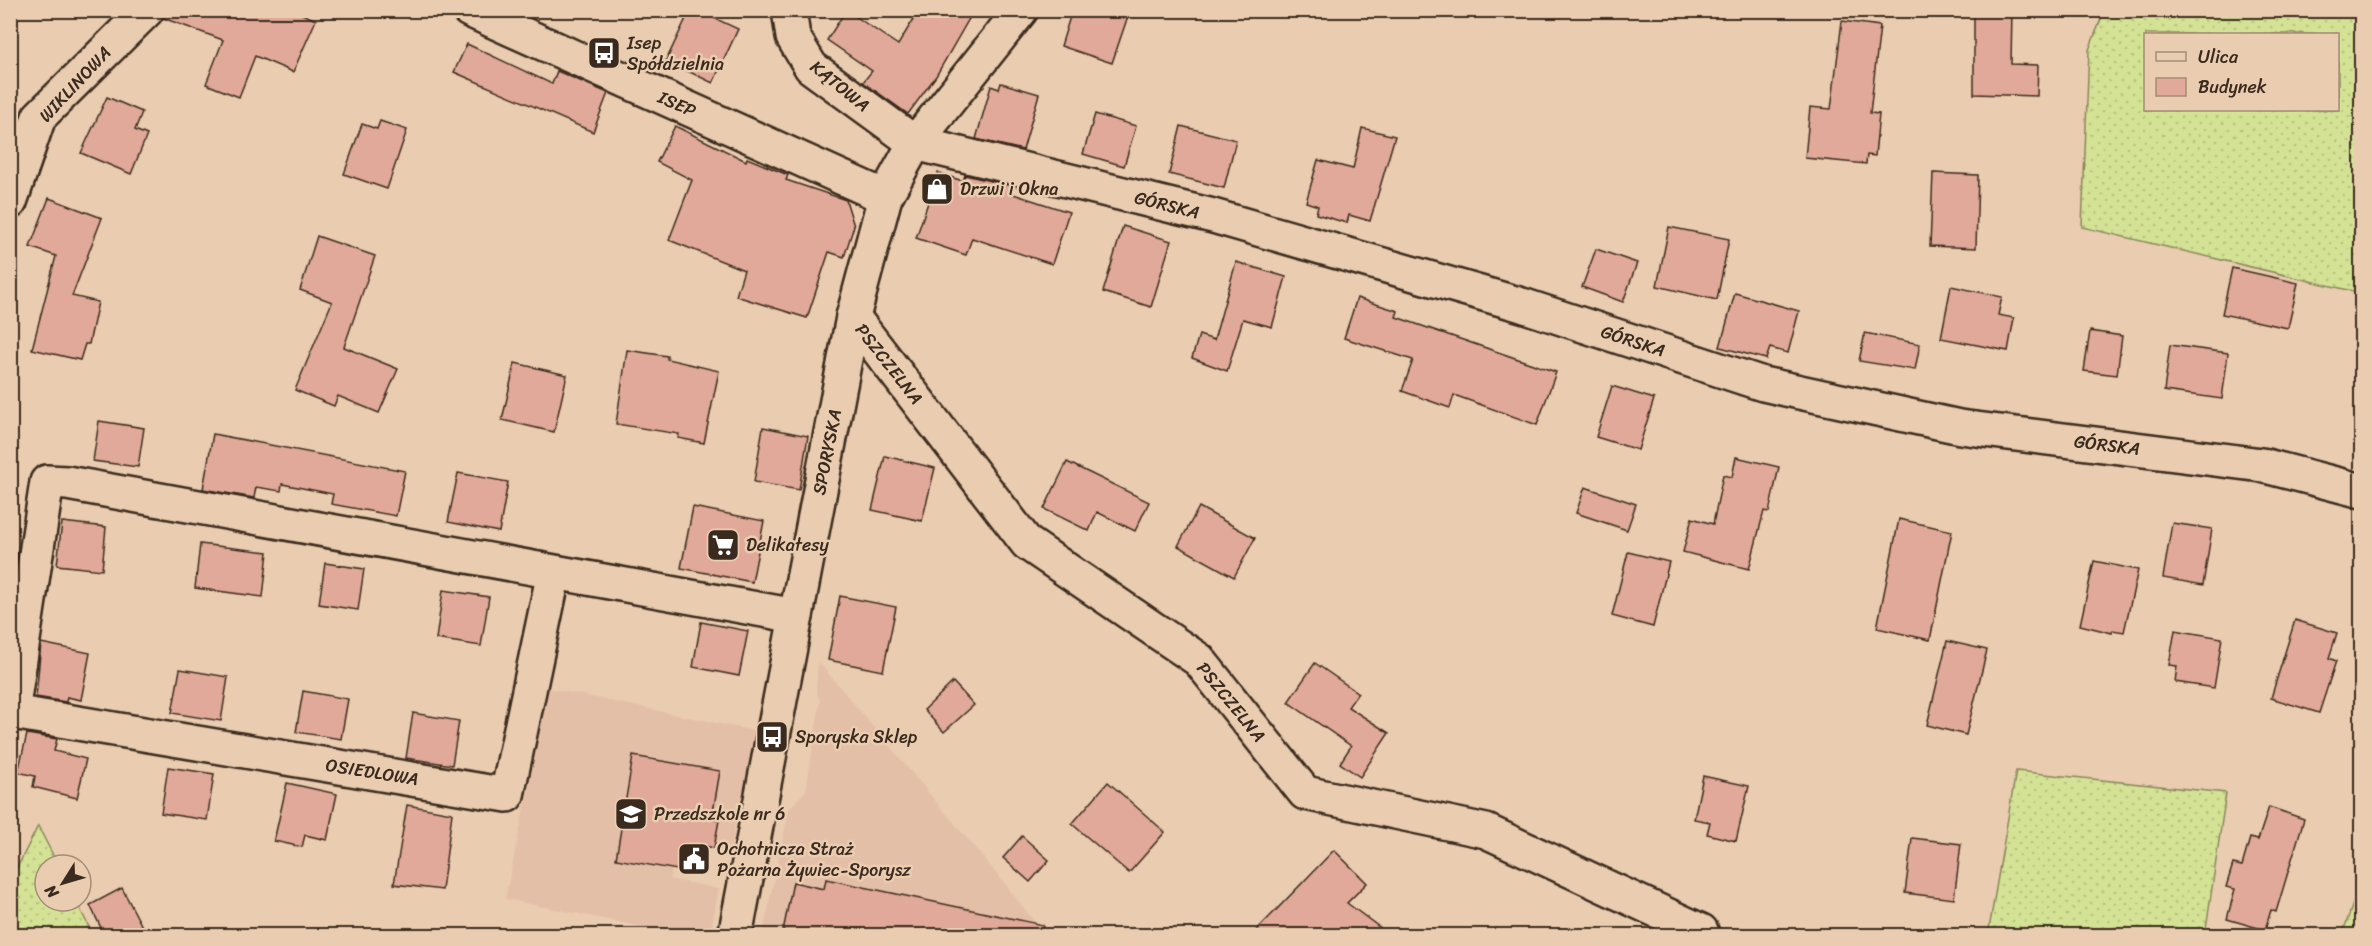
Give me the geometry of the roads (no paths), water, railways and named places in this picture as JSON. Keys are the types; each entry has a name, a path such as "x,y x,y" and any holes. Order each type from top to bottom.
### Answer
{"street":[{"name":"WIKLINOWA","path":"10,202 39,117 147,10"},
{"name":"ISEP","path":"469,10 885,197"},
{"name":"KĄTOWA","path":"789,10 794,37 810,67 915,144"},
{"name":"SPORYSKA","path":"735,936 853,317 885,197 915,144 1021,10"},
{"name":"GÓRSKA","path":"915,144 1224,219 1522,304 1763,384 1960,427 2262,465 2361,491"},
{"name":"PSZCZELNA","path":"853,317 1027,543 1199,660 1305,793 1486,831 1701,931 1703,936"},
{"path":"12,712 47,482 67,483 796,616"},
{"name":"OSIEDLOWA","path":"12,712 507,795 554,572"}],"place":[{"name":"Isep Spółdzielnia","path":"604,53"},
{"name":"Drzwi i Okna","path":"937,189"},
{"name":"Delikatesy","path":"723,545"},
{"name":"Sporyska Sklep","path":"772,737"},
{"name":"Przedszkole nr 6","path":"631,814"},
{"name":"Ochotnicza Straż Pożarna Żywiec-Sporysz","path":"694,859"}]}
